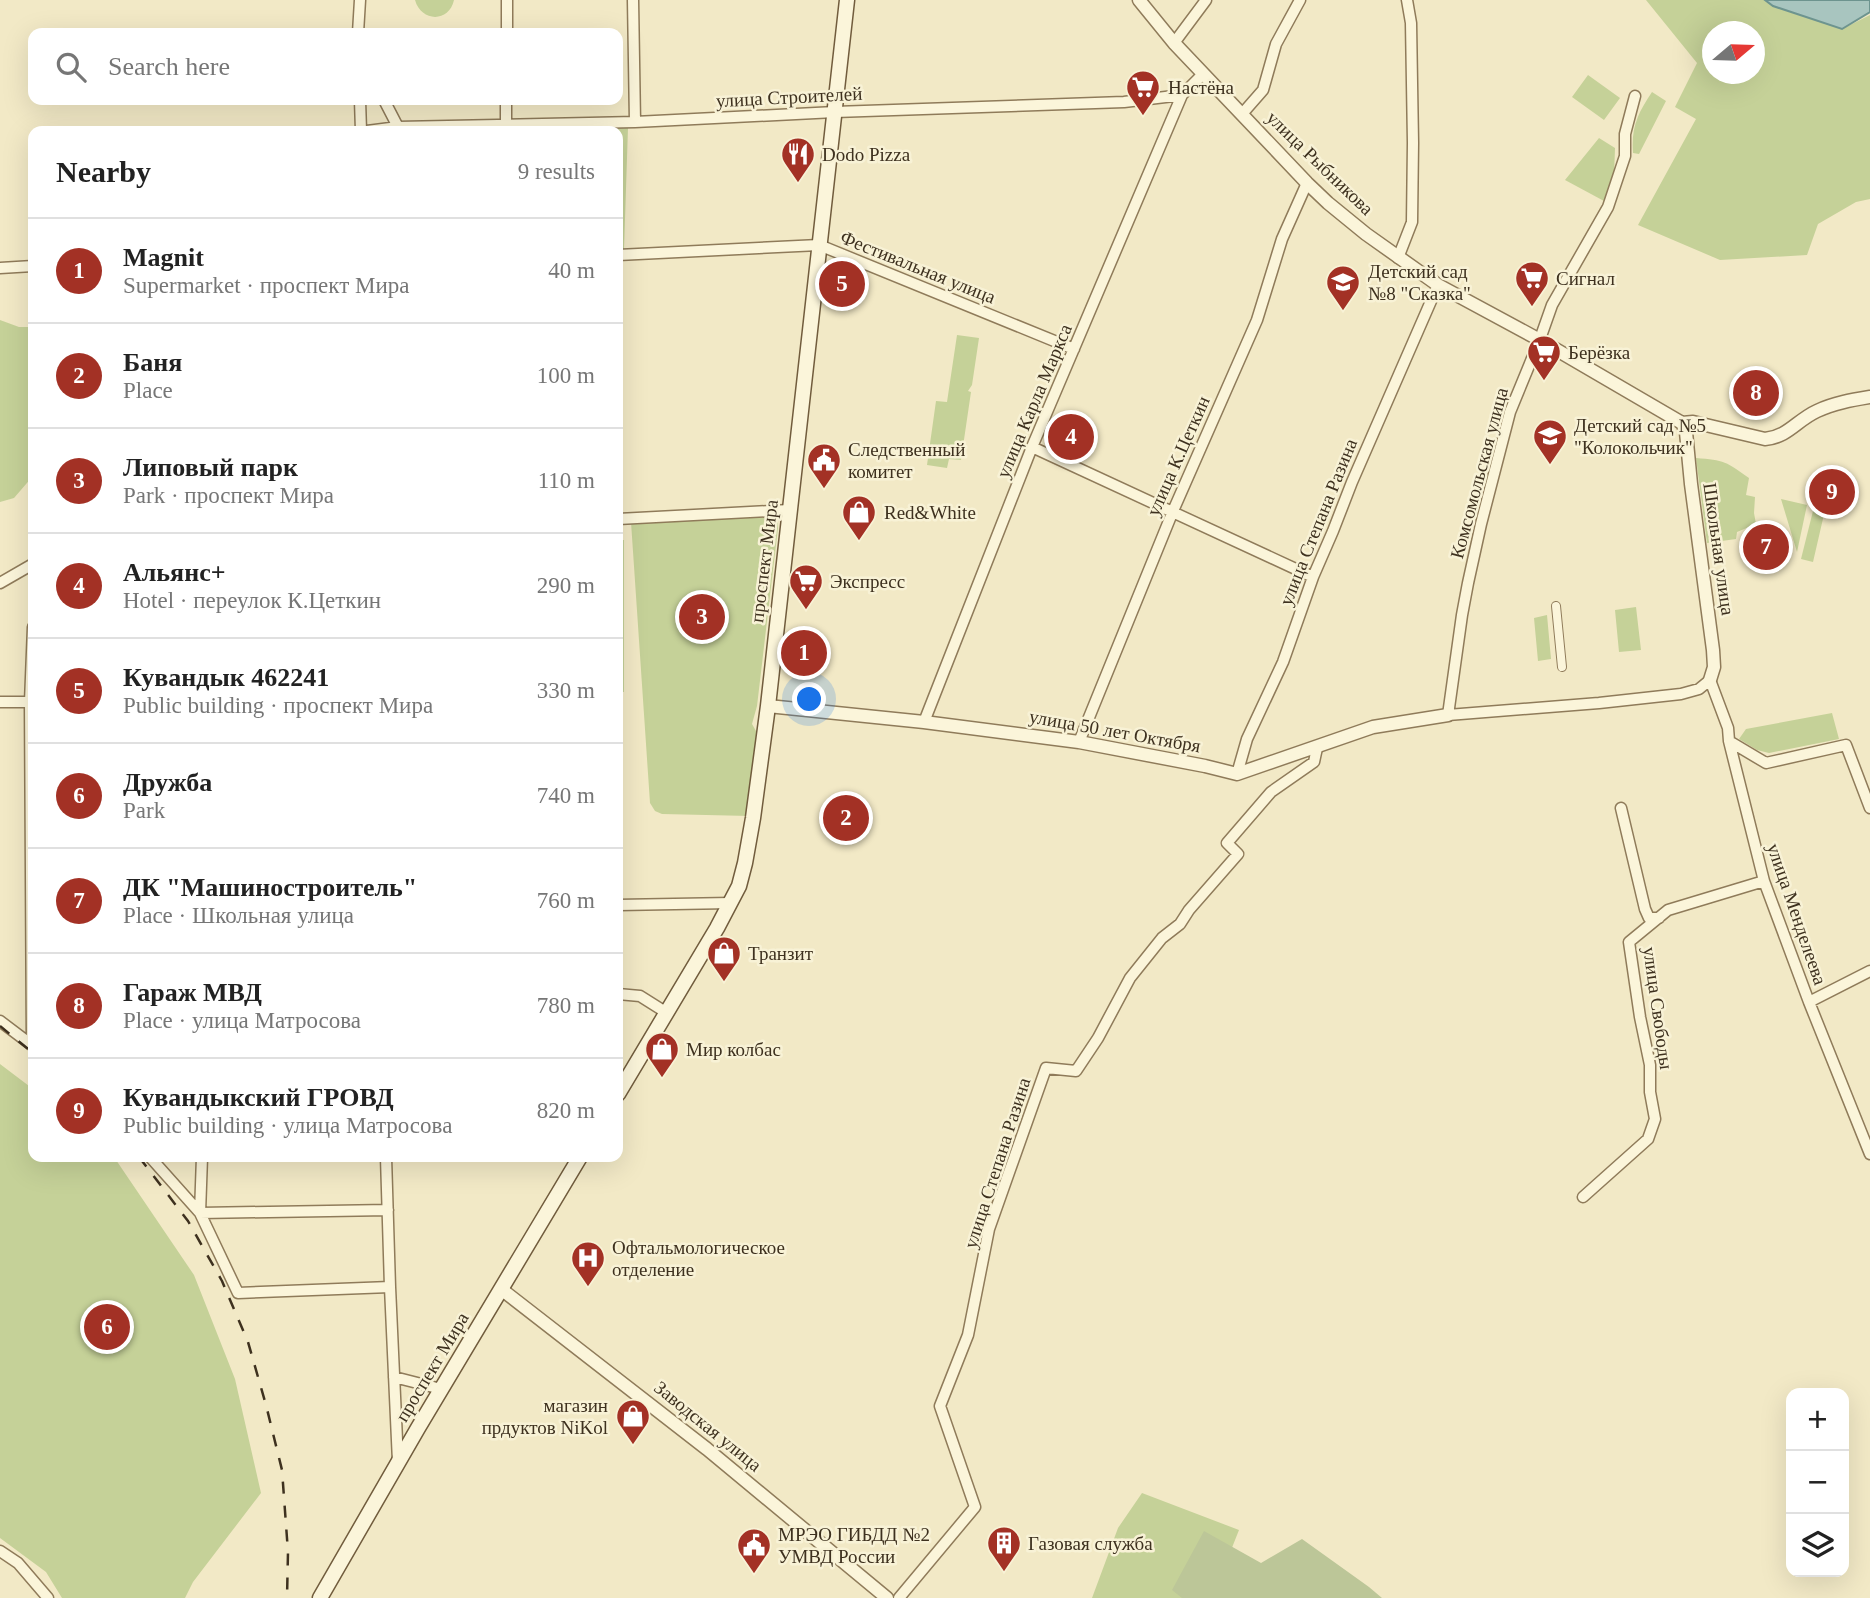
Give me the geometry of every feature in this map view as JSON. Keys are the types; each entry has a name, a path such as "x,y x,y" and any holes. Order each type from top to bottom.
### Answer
{"main road":[{"name":"проспект Мира","path":"623,1086 731,903 745,863 768,706 847,0"},
{"name":"проспект Мира","path":"320,1598 577,1162"}],"street":[{"path":"359,28 360,0"},
{"path":"507,28 508,0"},
{"path":"633,0 635,122"},
{"name":"улица Рыбникова","path":"1139,0 1174,43 1328,203 1398,258 1438,285 1540,340"},
{"path":"1174,43 1206,0"},
{"path":"1242,114 1263,90 1276,44 1300,0"},
{"path":"1398,258 1412,222 1411,23 1407,0"},
{"path":"1182,95 1203,74"},
{"name":"улица Строителей","path":"549,126 835,111 1124,102 1182,95"},
{"name":"улица Карла Маркса","path":"924,722 1032,447 1182,95"},
{"name":"Комсомольская улица","path":"1448,715 1462,615 1480,524 1510,412 1552,305 1608,207 1625,156 1626,134 1634,96"},
{"path":"360,105 360,126"},
{"path":"387,105 397,126"},
{"path":"506,105 506,126"},
{"name":"улица К.Цеткин","path":"1079,742 1173,511 1257,320 1282,239 1307,183"},
{"name":"Фестивальная улица","path":"623,255 819,245 1074,349"},
{"path":"0,268 28,266"},
{"name":"улица Степана Разина","path":"1237,774 1247,739 1283,662 1313,577 1438,285"},
{"path":"1540,340 1682,423 1693,422 1765,439 1776,438 1815,412 1836,404 1870,397"},
{"name":"Школьная улица","path":"1682,423 1686,432 1713,650 1710,680"},
{"path":"1032,447 1313,577"},
{"path":"623,519 789,510"},
{"path":"0,583 28,567"},
{"path":"1556,606 1562,667"},
{"path":"1237,774 1373,727 1448,715 1681,694 1699,689 1710,680"},
{"name":"улица Менделеева","path":"1710,680 1728,728 1764,881 1870,1154"},
{"path":"0,702 28,702"},
{"name":"улица 50 лет Октября","path":"768,706 1079,742 1237,774"},
{"path":"1729,741 1766,763 1846,745 1870,808"},
{"name":"улица Степана Разина","path":"899,1598 975,1507 940,1406 968,1335 989,1229 1046,1068 1076,1071 1098,1038 1130,978 1162,938 1180,924 1238,854 1227,843 1271,792 1314,762 1317,748"},
{"path":"1621,808 1645,909 1649,918 1659,918"},
{"name":"улица Свободы","path":"1583,1196 1648,1139 1655,1119 1650,1092 1650,1065 1629,942 1668,910 1764,881"},
{"path":"623,905 731,903"},
{"path":"1809,1002 1870,971"},
{"path":"623,994 640,996 667,1013"},
{"path":"0,1021 28,1042"},
{"path":"154,1162 200,1213 238,1293 390,1287"},
{"path":"200,1213 202,1162"},
{"path":"386,1162 398,1462"},
{"path":"200,1213 388,1210"},
{"name":"Заводская улица","path":"501,1289 707,1449 887,1598"},
{"path":"394,1377 441,1389"},
{"path":"0,1551 18,1563 48,1598"}],"green space":[{"path":"415,0 454,0 447,13 435,17 423,13"},
{"path":"1646,0 1765,0 1773,6 1842,29 1870,15 1870,199 1856,202 1818,224 1807,255 1720,260 1638,225 1696,119 1675,107 1697,63"},
{"path":"1588,75 1620,98 1604,120 1572,97"},
{"path":"1652,92 1666,101 1639,154 1633,153 1636,121"},
{"path":"623,128 628,128 624,249 623,249"},
{"path":"1599,138 1615,148 1614,177 1604,201 1565,180"},
{"path":"0,320 19,327 28,327 28,482 14,498 0,502"},
{"path":"957,335 979,338 972,385 968,391 971,392 961,460 949,459 947,468 927,465 936,401 947,402"},
{"path":"1696,458 1725,463 1749,478 1746,495 1755,497 1756,524 1737,532 1736,539 1707,543"},
{"path":"1781,499 1807,505 1797,552"},
{"path":"1814,507 1825,510 1813,562 1801,559"},
{"path":"771,514 778,523 778,528 757,706 752,724 760,738 750,816 662,814 655,811 650,803 631,522"},
{"path":"623,540 624,540 623,692"},
{"path":"1636,607 1641,650 1619,652 1615,610"},
{"path":"1547,615 1551,659 1538,661 1534,618"},
{"path":"1832,713 1839,739 1769,753 1757,750 1739,739 1746,729"},
{"path":"0,1064 28,1085 28,1162 117,1162 194,1275 235,1379 261,1493 193,1582 185,1598 62,1598 46,1572 0,1538"},
{"path":"1142,1493 1239,1530 1212,1598 1092,1598 1118,1528"},
{"path":"1204,1531 1261,1563 1302,1539 1382,1598 1182,1598 1172,1590"}],"water":[{"path":"1765,0 1870,0 1870,12 1842,29 1773,6"}],"railway":[{"path":"0,1026 28,1049"},
{"path":"143,1162 188,1221 222,1281 248,1342 282,1470 288,1552 287,1598"}],"place":[{"name":"Настёна","path":"1143,117"},
{"name":"Dodo Pizza","path":"798,184"},
{"name":"Кувандык 462241","path":"842,284"},
{"name":"Сигнал","path":"1532,308"},
{"name":"Детский сад №8 \"Сказка\"","path":"1343,312"},
{"name":"Берёзка","path":"1544,382"},
{"name":"Гараж МВД","path":"1756,393"},
{"name":"Альянс+","path":"1071,437"},
{"name":"Детский сад №5 \"Колокольчик\"","path":"1550,466"},
{"name":"Следственный комитет","path":"824,490"},
{"name":"Кувандыкский ГРОВД","path":"1832,492"},
{"name":"Red&White","path":"859,542"},
{"name":"ДК \"Машиностроитель\"","path":"1766,547"},
{"name":"Экспресс","path":"806,611"},
{"name":"Липовый парк","path":"702,617"},
{"name":"Magnit","path":"804,653"},
{"name":"Баня","path":"846,818"},
{"name":"Транзит","path":"724,983"},
{"name":"Мир колбас","path":"662,1079"},
{"name":"Офтальмологическое отделение","path":"588,1288"},
{"name":"Дружба","path":"107,1327"},
{"name":"магазин прдуктов NiKol","path":"633,1446"},
{"name":"Газовая служба","path":"1004,1573"},
{"name":"МРЭО ГИБДД №2 УМВД России","path":"754,1575"}]}
